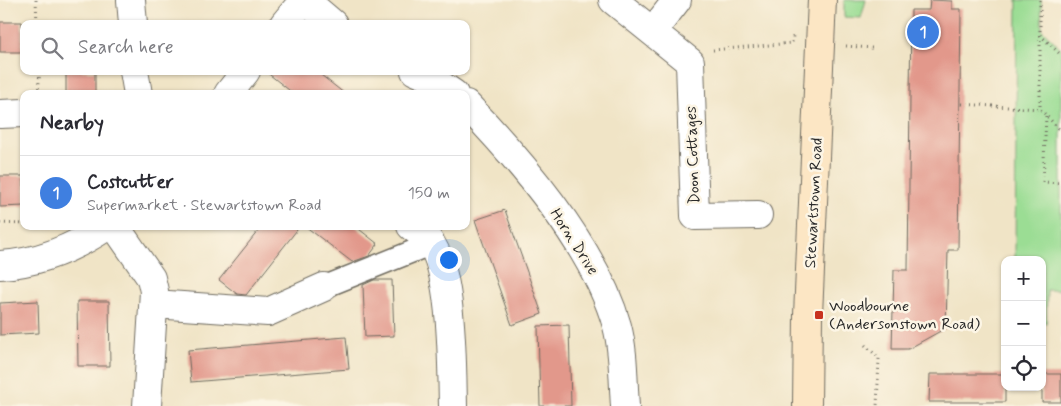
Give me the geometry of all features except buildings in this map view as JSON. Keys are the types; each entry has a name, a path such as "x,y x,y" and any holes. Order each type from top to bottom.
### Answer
{"main road":[{"name":"Stewartstown Road","path":"807,406 808,315 822,0"}],"street":[{"path":"131,0 133,20"},
{"path":"287,20 304,0 328,20"},
{"path":"613,0 690,62"},
{"path":"653,31 677,0"},
{"name":"Doon Cottages","path":"690,62 695,216 758,215"},
{"path":"135,75 137,90"},
{"path":"424,75 448,90"},
{"name":"Horn Drive","path":"470,109 536,185 567,226 586,256 607,296 617,328 625,406"},
{"path":"0,114 20,113"},
{"path":"0,265 40,260 64,251 100,230"},
{"path":"117,230 151,278 154,304 148,406"},
{"path":"154,304 268,312 324,286 421,235 442,269 451,329 453,406"}],"path":[{"path":"36,0 37,20"},
{"path":"1040,0 1040,109 1061,131"},
{"path":"690,62 713,50 792,43 793,30"},
{"path":"1040,35 1061,54"},
{"path":"838,46 872,48"},
{"path":"38,90 40,75"},
{"path":"962,104 1040,109"},
{"path":"1046,116 1043,182 1061,182"},
{"path":"0,223 20,224"},
{"path":"865,345 879,358 877,406"}],"green space":[{"path":"844,0 866,0 861,18 844,17"},
{"path":"1017,0 1041,0 1042,30 1061,48 1061,290 1047,290 1046,323 1046,256 1015,256"}],"place":[{"name":"Costcutter","path":"923,32"},
{"name":"Woodbourne (Andersonstown Road)","path":"819,315"}]}
